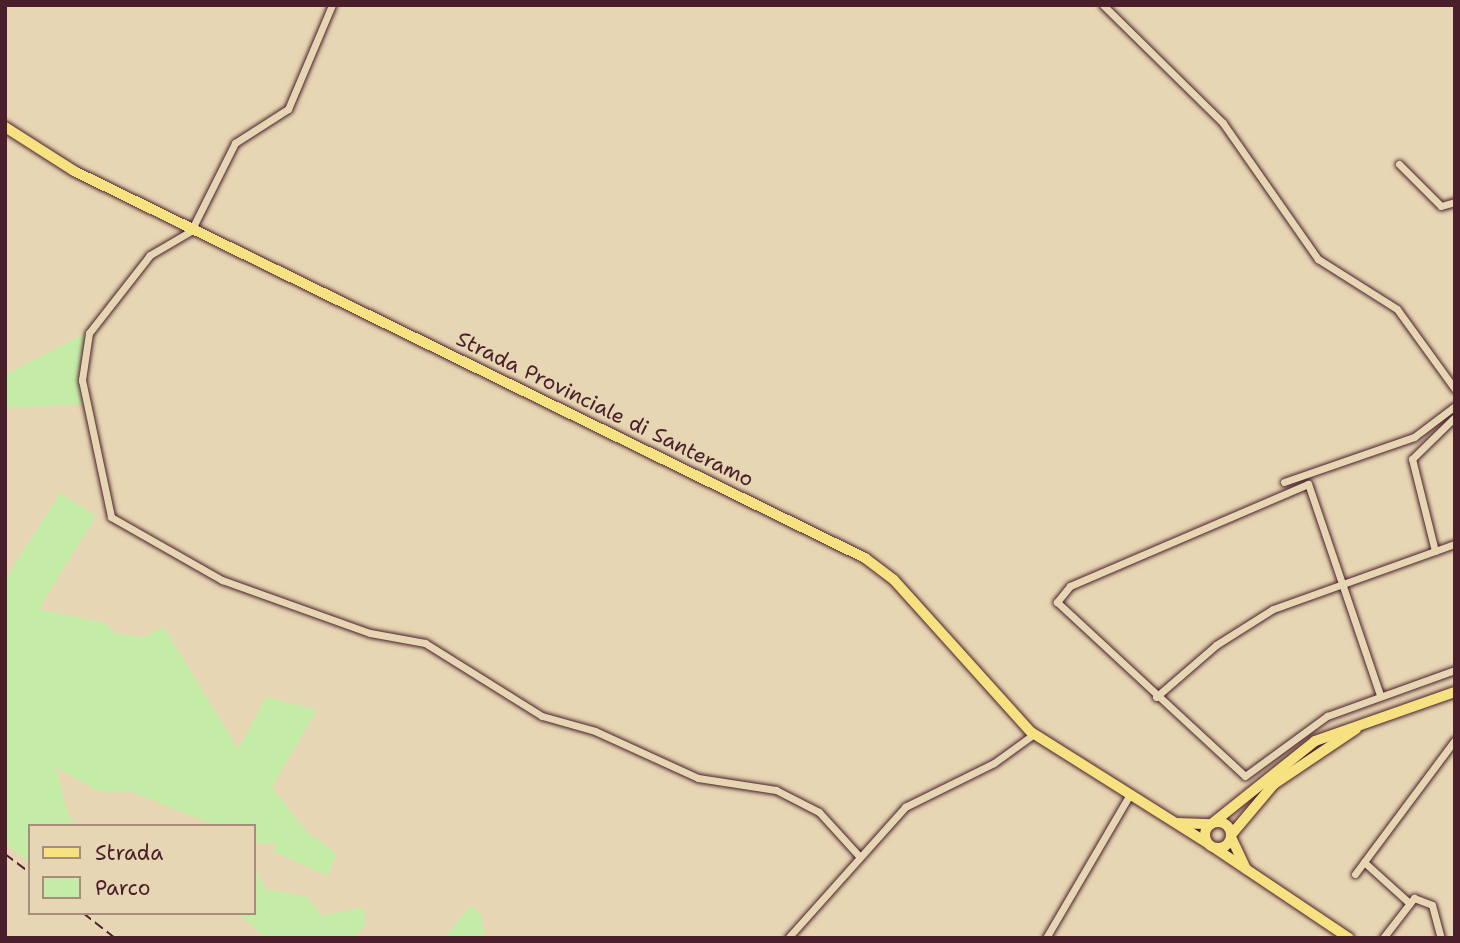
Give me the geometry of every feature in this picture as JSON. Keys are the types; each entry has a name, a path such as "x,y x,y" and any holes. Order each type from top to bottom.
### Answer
{"main road":[{"name":"Strada Provinciale di Santeramo","path":"5,127 50,159 865,558 894,580 1034,734 1132,798"},
{"path":"1211,846 1213,823 1298,751 1370,719 1455,692"},
{"path":"1211,846 1231,836 1274,784 1370,719"},
{"path":"1132,798 1180,824 1226,825 1243,866 1275,890"},
{"path":"1132,798 1211,846 1349,938"}],"street":[{"path":"332,5 291,105 235,143 192,229 141,265 91,329 82,355 82,385 114,520 222,580 370,633 425,643 542,716 595,731 698,778 776,790 819,812 859,856"},
{"path":"1103,5 1223,123 1318,259 1397,309 1455,389"},
{"path":"1399,164 1441,206 1455,202"},
{"path":"1284,482 1410,438 1455,406"},
{"path":"1435,551 1412,464 1416,448 1455,417"},
{"path":"1410,438 1416,448"},
{"path":"1380,695 1308,484 1063,591 1058,608 1245,776 1314,722 1380,695 1455,670"},
{"path":"1156,696 1233,632 1341,581 1455,544"},
{"path":"788,938 859,856 910,803 993,763 1034,734"},
{"path":"1355,874 1454,744"},
{"path":"1046,938 1132,798"},
{"path":"1364,862 1407,901 1433,905 1441,938"},
{"path":"1383,938 1407,901"}],"green space":[{"path":"86,333 78,373 84,404 5,408 5,375"},
{"path":"60,493 96,516 39,609 105,623 115,633 143,637 164,627 238,749 266,697 317,710 272,787 307,832 337,854 328,876 274,852 276,844 256,843 256,824 212,824 132,792 99,792 56,767 69,817 75,824 28,824 28,861 5,844 5,580"},
{"path":"256,869 265,889 306,896 322,916 363,907 366,925 353,938 263,936 239,915 256,915"},
{"path":"471,905 481,915 485,938 444,938"}],"railway":[{"path":"5,854 28,871"},
{"path":"86,915 115,938"}]}
